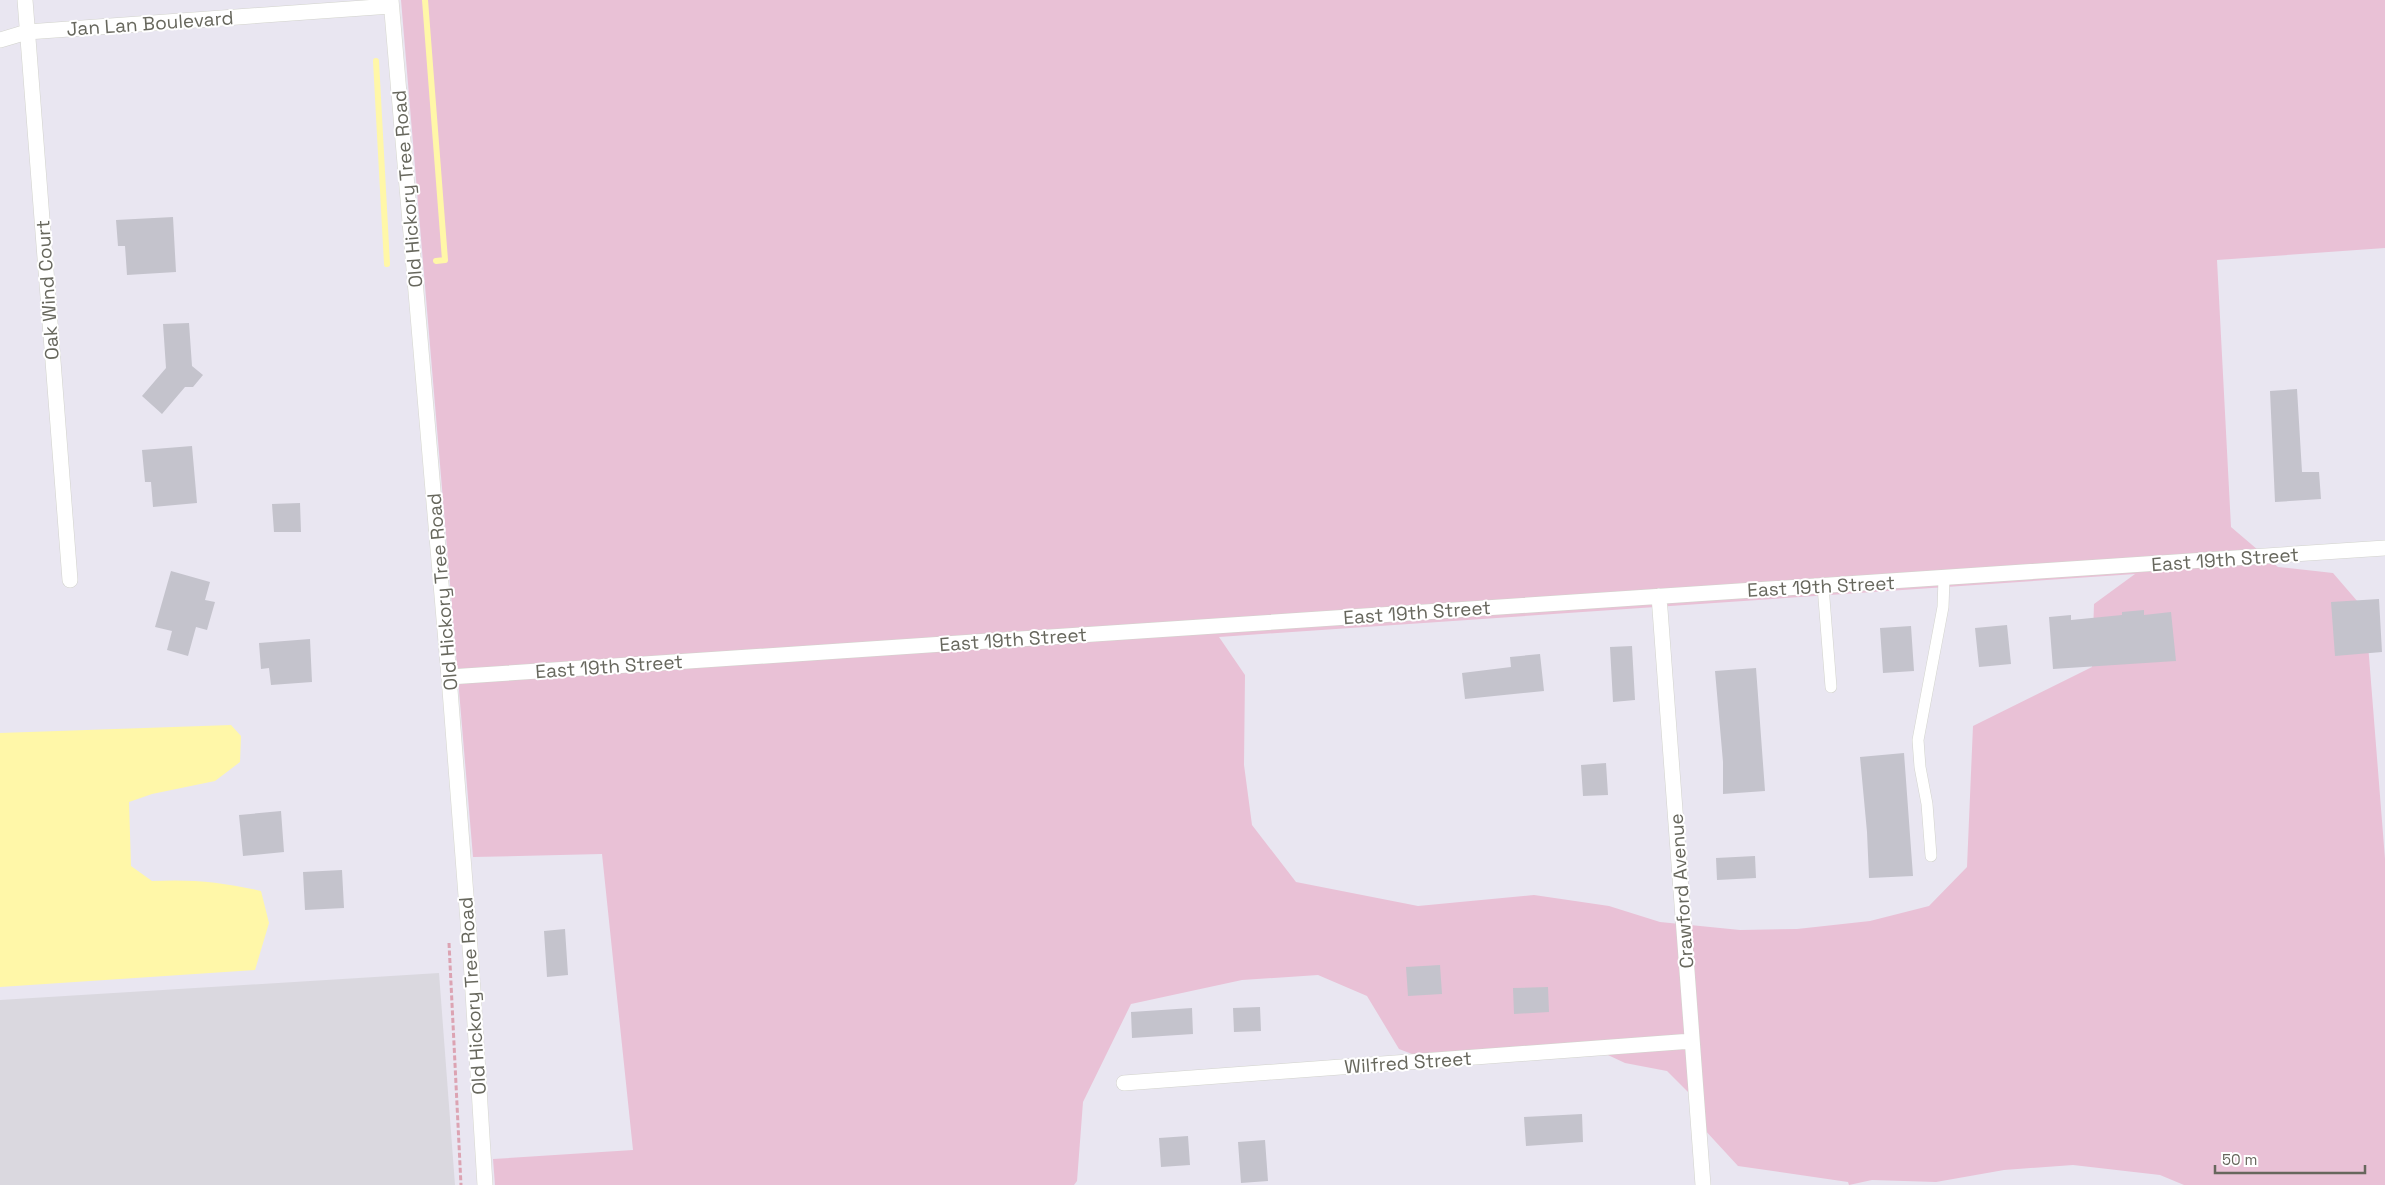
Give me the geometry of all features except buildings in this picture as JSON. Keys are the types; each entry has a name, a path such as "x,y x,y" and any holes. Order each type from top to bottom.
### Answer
{"street":[{"name":"Oak Wind Court","path":"25,0 70,580"},
{"name":"Jan Lan Boulevard","path":"0,40 28,32 391,3"},
{"name":"Old Hickory Tree Road","path":"391,3 449,676 471,960 484,1185"},
{"name":"East 19th Street","path":"449,676 1944,579 2385,548"},
{"name":"Crawford Avenue","path":"1659,596 1702,1185"},
{"name":"Wilfred Street","path":"1124,1083 1692,1040"}],"lane":[{"path":"1931,856 1927,804 1920,766 1918,740 1943,607 1944,579"},
{"path":"1823,586 1832,687"}],"path":[{"path":"449,943 461,1185"}],"shaded area":[{"path":"401,0 2385,0 2385,248 2217,260 2231,527 2278,567 2333,573 2358,602 2368,644 2385,859 2385,1185 2184,1185 2160,1175 2073,1165 2004,1170 1936,1182 1872,1180 1849,1185 1848,1182 1738,1166 1703,1128 1692,1096 1667,1071 1625,1063 1595,1049 1446,1067 1399,1049 1367,996 1318,975 1242,980 1131,1004 1083,1102 1077,1181 1074,1185 495,1185 493,1159 633,1150 602,854 473,857","holes":["2135,574 2094,604 2092,667 1973,726 1967,867 1929,906 1870,921 1797,929 1740,930 1660,922 1609,906 1534,895 1418,906 1296,882 1252,825 1244,765 1245,675 1219,637"]},
{"path":"231,725 241,736 240,762 215,781 152,794 129,802 131,866 152,881 180,880 207,882 261,891 269,923 255,970 0,987 0,733"},
{"path":"439,973 455,1185 0,1185 0,1000"}],"waterway":[{"path":"425,0 445,260 436,261"},
{"path":"376,61 387,264"}]}
